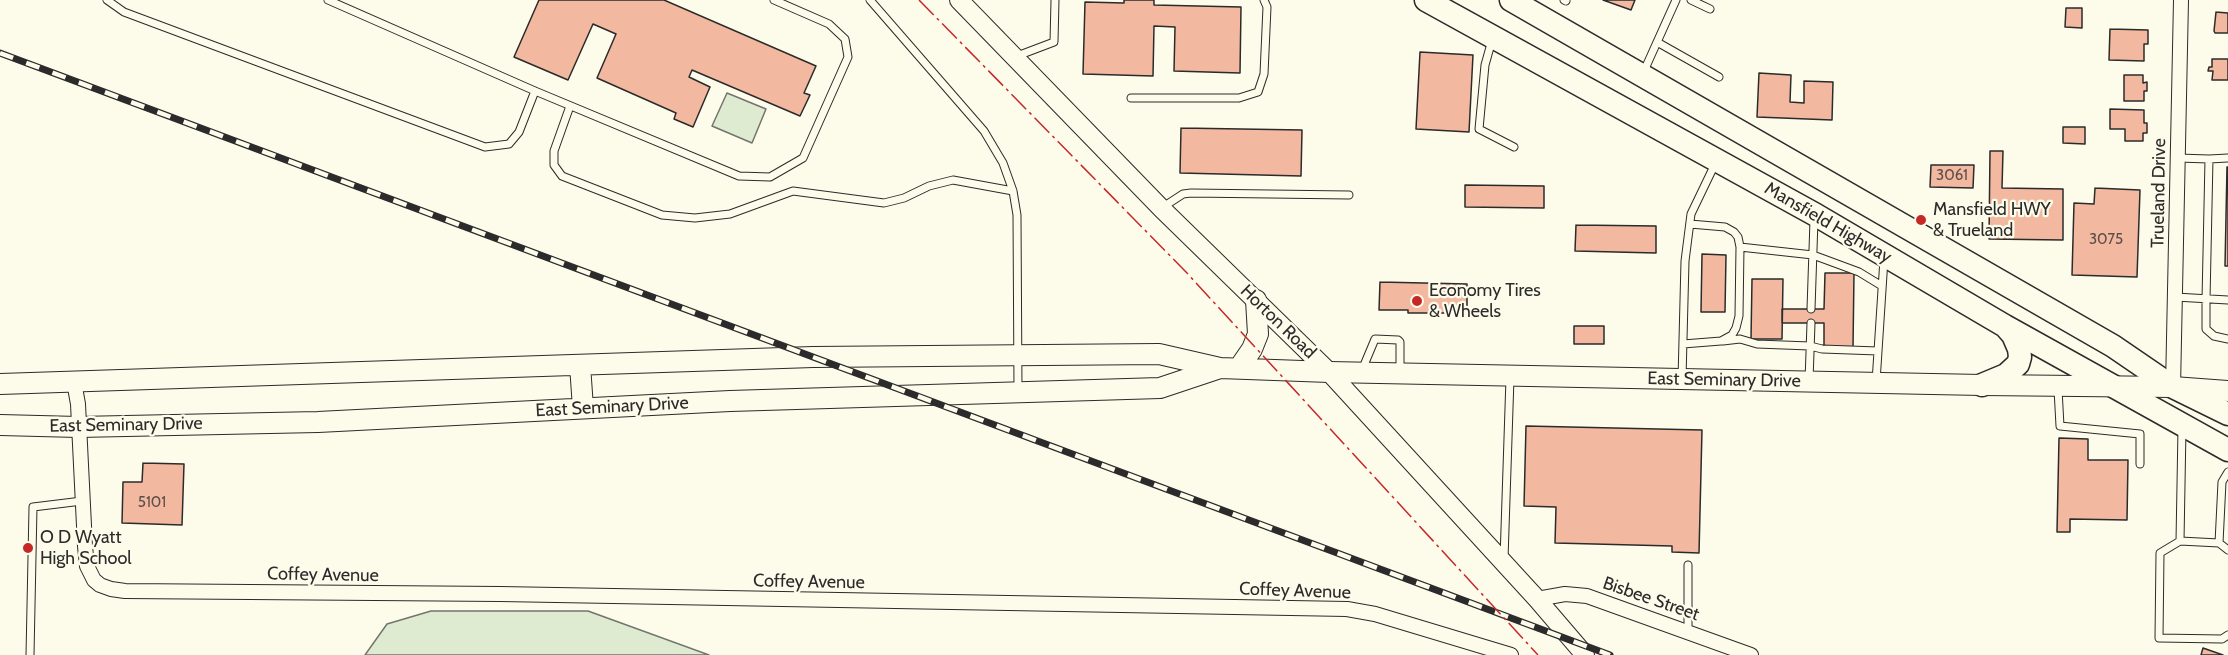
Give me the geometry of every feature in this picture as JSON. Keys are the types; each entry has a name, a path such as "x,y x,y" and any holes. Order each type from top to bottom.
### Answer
{"main road":[{"name":"Mansfield Highway","path":"1426,0 1717,159 2110,386 2228,450"},
{"name":"Mansfield Highway","path":"1511,0 2113,346 2173,387 2228,414"},
{"path":"1229,368 1252,349 1258,334 1256,300"},
{"path":"1982,385 2006,375 2018,364 2019,349 2013,335 2005,326"},
{"name":"East Seminary Drive","path":"0,384 813,357 1159,354 1229,368 1329,372 2173,387 2228,391"},
{"path":"580,365 583,408"},
{"name":"East Seminary Drive","path":"0,425 78,427 318,422 730,401 1160,388 1229,368"}],"street":[{"name":"Horton Road","path":"959,0 1161,208 1329,372 1537,599 1585,655"},
{"name":"Trueland Drive","path":"2173,387 2181,0"},
{"path":"74,382 82,501"},
{"name":"Coffey Avenue","path":"82,501 87,566 94,580 100,585 125,591 500,594 1347,609 1511,655"},
{"name":"Bisbee Street","path":"1537,599 1549,595 1587,596 1751,655"}],"lane":[{"path":"107,0 124,12 485,147 508,144 519,132 535,91"},
{"path":"328,0 570,106 739,176 770,177 803,158 849,57 845,39 829,24 774,0"},
{"path":"870,0 984,131 1003,163 1013,190 1017,215 1018,392"},
{"path":"1013,58 1054,42 1055,0"},
{"path":"1131,98 1239,98 1258,92 1264,74 1267,7 1264,0"},
{"path":"1642,75 1676,0"},
{"path":"1691,0 1710,9"},
{"path":"1493,38 1485,65 1479,129 1514,147"},
{"path":"1657,42 1719,77"},
{"path":"570,106 554,151 554,165 562,176 662,215 695,218 730,214 793,191 885,202 904,198 929,186 953,180 1013,190"},
{"path":"2178,159 2228,158"},
{"path":"1682,379 1685,261 1691,214 1717,159"},
{"path":"2209,159 2206,329 2214,336 2228,339"},
{"path":"1161,208 1183,194 1191,193 1349,195"},
{"path":"1811,309 1815,214"},
{"path":"1690,224 1725,227 1738,237 1740,248 1739,316 1732,335 1721,341"},
{"path":"1740,248 1813,255 1859,272 1882,286"},
{"path":"1876,383 1884,256"},
{"path":"2175,297 2228,300"},
{"path":"1809,382 1811,323"},
{"path":"1361,373 1375,339 1400,342 1400,374"},
{"path":"1683,344 1740,339 1757,344 1810,346 1822,350 1878,351"},
{"path":"1504,563 1510,376"},
{"path":"2058,386 2060,426 2140,434 2140,464"},
{"path":"2180,541 2182,425"},
{"path":"2219,543 2222,482 2228,472"},
{"path":"30,655 33,507 82,501"},
{"path":"2228,550 2219,543 2180,541 2160,553 2159,638 2222,639 2228,635"},
{"path":"1688,565 1688,631"}],"green space":[{"path":"727,93 766,109 752,143 712,126"},
{"path":"431,611 588,611 709,655 365,655 387,624"}],"building":[{"path":"539,0 664,0 816,66 804,93 810,95 800,116 692,70 689,77 710,87 693,127 674,119 676,113 597,78 616,34 593,24 568,80 514,57"},
{"path":"1124,0 1154,0 1154,5 1241,7 1240,73 1174,71 1175,27 1154,26 1153,76 1083,74 1085,2 1124,3"},
{"path":"1603,0 1635,0 1631,10"},
{"path":"2066,8 2082,8 2082,28 2065,27"},
{"path":"2216,12 2228,13 2228,33 2215,33"},
{"path":"2110,29 2148,30 2148,44 2144,44 2144,61 2109,60"},
{"path":"1420,52 1473,55 1469,132 1416,129"},
{"path":"2212,59 2228,59 2228,80 2212,80 2213,71 2208,71 2209,67 2212,67"},
{"path":"1759,73 1791,75 1790,102 1804,103 1804,81 1833,82 1832,120 1757,117"},
{"path":"2124,75 2143,75 2143,83 2147,82 2144,101 2124,101"},
{"path":"2110,109 2144,110 2147,133 2143,133 2143,141 2125,141 2125,129 2110,129"},
{"path":"2063,127 2085,127 2085,144 2063,143"},
{"path":"1181,128 1302,130 1301,176 1180,173"},
{"path":"1990,151 2003,151 2002,188 2063,189 2063,240 1989,239"},
{"path":"1931,165 1974,165 1973,188 1930,187"},
{"path":"2227,167 2228,266 2225,266"},
{"path":"1465,185 1544,186 1544,208 1465,207"},
{"path":"2095,188 2140,190 2137,277 2072,275 2074,203 2094,204"},
{"path":"1576,225 1656,226 1656,253 1575,251"},
{"path":"1702,254 1726,255 1725,312 1701,312"},
{"path":"1825,273 1854,273 1853,348 1824,347 1824,323 1782,323 1782,309 1824,309"},
{"path":"1752,279 1783,279 1782,339 1751,339"},
{"path":"1380,282 1467,284 1467,313 1408,313 1408,310 1379,310"},
{"path":"1574,326 1604,326 1604,344 1574,344"},
{"path":"1526,426 1702,430 1699,553 1672,552 1672,546 1555,543 1556,507 1524,506"},
{"path":"2059,438 2088,439 2088,460 2128,460 2127,520 2070,519 2070,532 2057,532"},
{"path":"143,463 184,464 182,525 122,523 123,482 142,482"},
{"path":"2203,648 2223,655 2201,655"}],"railway":[{"path":"0,53 1610,655"}],"power":[{"path":"919,0 1186,272 1538,655"}],"place":[{"name":"Mansfield HWY & Trueland","path":"1921,220"},
{"name":"Economy Tires & Wheels","path":"1417,301"},
{"name":"O D Wyatt High School","path":"28,548"}]}
